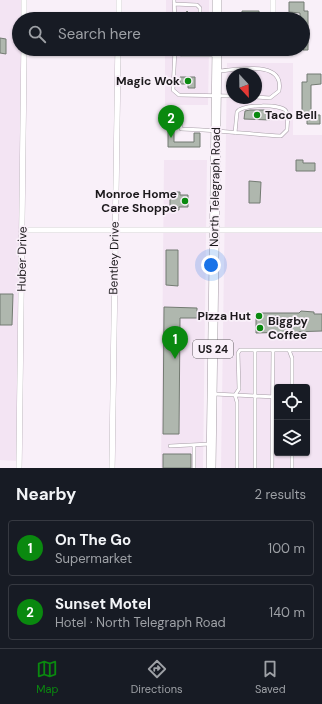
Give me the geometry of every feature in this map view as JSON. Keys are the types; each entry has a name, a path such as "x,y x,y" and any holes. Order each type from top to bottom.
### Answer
{"main road":[{"path":"217,12 218,0"},
{"name":"North Telegraph Road","path":"211,468 217,56"}],"street":[{"path":"24,0 24,12"},
{"path":"118,12 119,0"},
{"path":"273,0 273,12"},
{"name":"Huber Drive","path":"19,468 24,56"},
{"name":"Bentley Drive","path":"112,468 118,56"},
{"path":"22,230 322,230"}],"lane":[{"path":"174,0 175,12"},
{"path":"174,4 197,5 200,8 200,12"},
{"path":"175,56 173,90 176,93 179,95 226,96"},
{"path":"262,69 273,72 278,78 280,85 279,92 270,98 262,97"},
{"path":"216,71 226,71"},
{"path":"181,117 181,129 216,130 235,133 281,136 287,130 287,114 285,110 277,106 244,107 239,109 235,133"},
{"path":"237,468 235,395 239,389 238,353 240,350 322,350"},
{"path":"255,350 255,468"},
{"path":"272,468 273,350"},
{"path":"289,350 292,358 292,384"},
{"path":"212,394 272,397"},
{"path":"170,446 212,444"},
{"path":"194,445 194,468"},
{"path":"292,456 292,468"}],"shaded area":[{"path":"0,0 24,0 24,12 12,12 12,56 24,56 18,461 0,460"},
{"path":"166,0 209,0 209,12 166,12"},
{"path":"165,56 209,56 208,105 165,105"},
{"path":"227,63 293,63 293,135 322,135 322,468 221,468 226,104 262,104 262,68 227,68"},
{"path":"164,160 207,160 203,468 161,468"}],"building":[{"path":"289,2 304,2 304,11 308,11 308,12 289,12"},
{"path":"242,11 259,11 259,12"},
{"path":"0,38 6,39 6,54 0,53"},
{"path":"307,74 321,74 321,84 311,85 311,114 302,114 302,82 307,82"},
{"name":"Magic Wok","path":"180,77 195,77 195,88 188,88 188,84 180,84"},
{"name":"Taco Bell","path":"270,110 270,120 244,119 245,111"},
{"path":"307,115 320,115 320,124 307,124"},
{"path":"168,119 174,119 174,142 194,142 194,133 200,133 200,147 168,147"},
{"path":"296,160 303,160 303,163 315,163 315,171 296,171"},
{"path":"249,181 261,182 260,203 249,203"},
{"path":"166,192 180,192 180,195 188,195 188,207 179,207 179,210 170,210 170,197 166,197"},
{"path":"166,250 178,250 178,286 166,285"},
{"path":"0,294 13,294 12,325 0,325"},
{"path":"164,307 197,308 197,318 180,318 179,434 163,434"},
{"path":"301,311 322,314 322,331 256,333 256,313 299,313"},
{"path":"163,454 191,454 191,468 163,468"}],"place":[{"name":"Magic Wok","path":"188,81"},
{"name":"Taco Bell","path":"257,115"},
{"name":"Sunset Motel","path":"171,138"},
{"name":"Monroe Home Care Shoppe","path":"185,201"},
{"name":"Pizza Hut","path":"259,316"},
{"name":"Biggby Coffee","path":"260,328"},
{"name":"On The Go","path":"175,359"}]}
